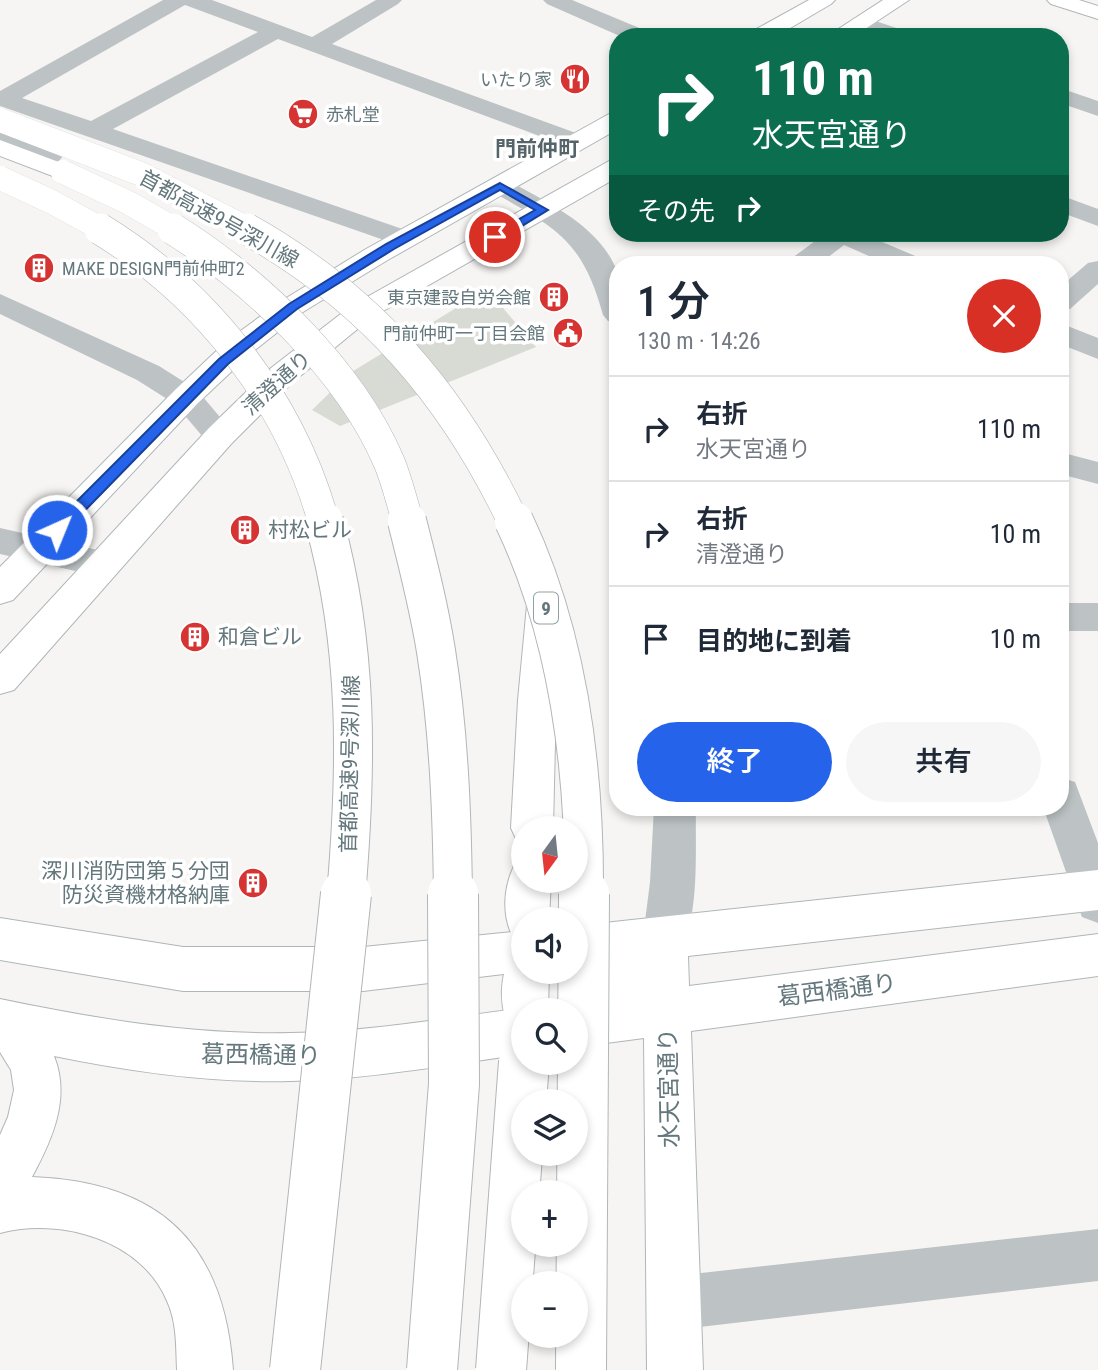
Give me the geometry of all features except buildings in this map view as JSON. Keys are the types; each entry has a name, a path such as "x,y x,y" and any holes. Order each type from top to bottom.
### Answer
{"main road":[{"path":"853,28 898,0"},
{"path":"1058,0 1098,13"},
{"path":"773,28 814,2"},
{"name":"首都高速9号深川線","path":"0,120 103,158 164,185 219,214 315,274 386,332 438,393 475,448 525,544 563,667 574,732 583,852 581,1370"},
{"path":"0,590 186,397 239,346 293,306 404,239 609,123"},
{"path":"0,147 63,172 149,213 215,257 246,282 338,379 385,452 425,592 438,657 449,746 454,1083 432,1370"},
{"name":"清澄通り","path":"0,680 220,436 282,375 361,312 609,171"},
{"name":"首都高速9号深川線","path":"0,178 67,210 116,239 193,299 218,327 270,397 290,435 311,481 332,550 342,594 351,663 354,734 351,834 324,1130 296,1370"},
{"path":"532,816 537,700 545,603"},
{"path":"588,946 1096,894"},
{"path":"588,1012 665,937"},
{"name":"水天宮通り","path":"665,937 675,1370"},
{"path":"0,939 183,970 363,969 511,953"},
{"name":"葛西橋通り","path":"588,1022 1098,955"},
{"path":"0,1179 26,1138 33,1117 38,1081 30,1055 5,1023"},
{"name":"葛西橋通り","path":"5,1023 156,1052 243,1057 332,1055 511,1033"},
{"path":"296,1370 332,1055"},
{"path":"501,1370 523,1075"},
{"path":"495,1370 500,1289 523,1166"},
{"path":"0,1207 46,1203 87,1208 124,1221 155,1239 197,1298 206,1336 205,1370"}],"street":[{"path":"178,0 3,99 404,239"},
{"path":"192,0 578,142"},
{"path":"314,45 391,0"},
{"path":"554,0 619,28"},
{"path":"862,23 876,28"},
{"path":"90,131 276,32"},
{"path":"1069,98 1098,109"},
{"path":"0,136 50,156"},
{"path":"500,186 543,210 570,231 600,264 609,290"},
{"path":"1069,207 1098,218"},
{"path":"812,256 830,242"},
{"path":"862,242 892,256"},
{"path":"1069,295 1098,269"},
{"path":"0,303 148,373 186,397 220,436"},
{"path":"1069,336 1098,350"},
{"path":"1069,465 1098,473"},
{"path":"0,541 102,564"},
{"path":"1069,617 1098,617"},
{"name":"水天宮通り","path":"665,937 674,856 675,816"},
{"path":"1068,816 1096,894"},
{"path":"674,1303 1098,1255"}],"shaded area":[{"path":"487,289 536,347 340,426 312,410 350,373"}],"place":[{"name":"いたり家","path":"575,79"},
{"name":"赤札堂","path":"303,114"},
{"name":"MAKE DESIGN門前仲町2","path":"39,268"},
{"name":"東京建設自労会館","path":"554,297"},
{"name":"門前仲町一丁目会館","path":"568,333"},
{"name":"村松ビル","path":"245,530"},
{"name":"和倉ビル","path":"195,637"},
{"name":"深川消防団第５分団 防災資機材格納庫","path":"253,883"}],"district":[{"name":"門前仲町","path":"537,149"}],"route":[{"path":"57,530 223,361 293,306 390,247 500,186 543,210 495,237"}]}
